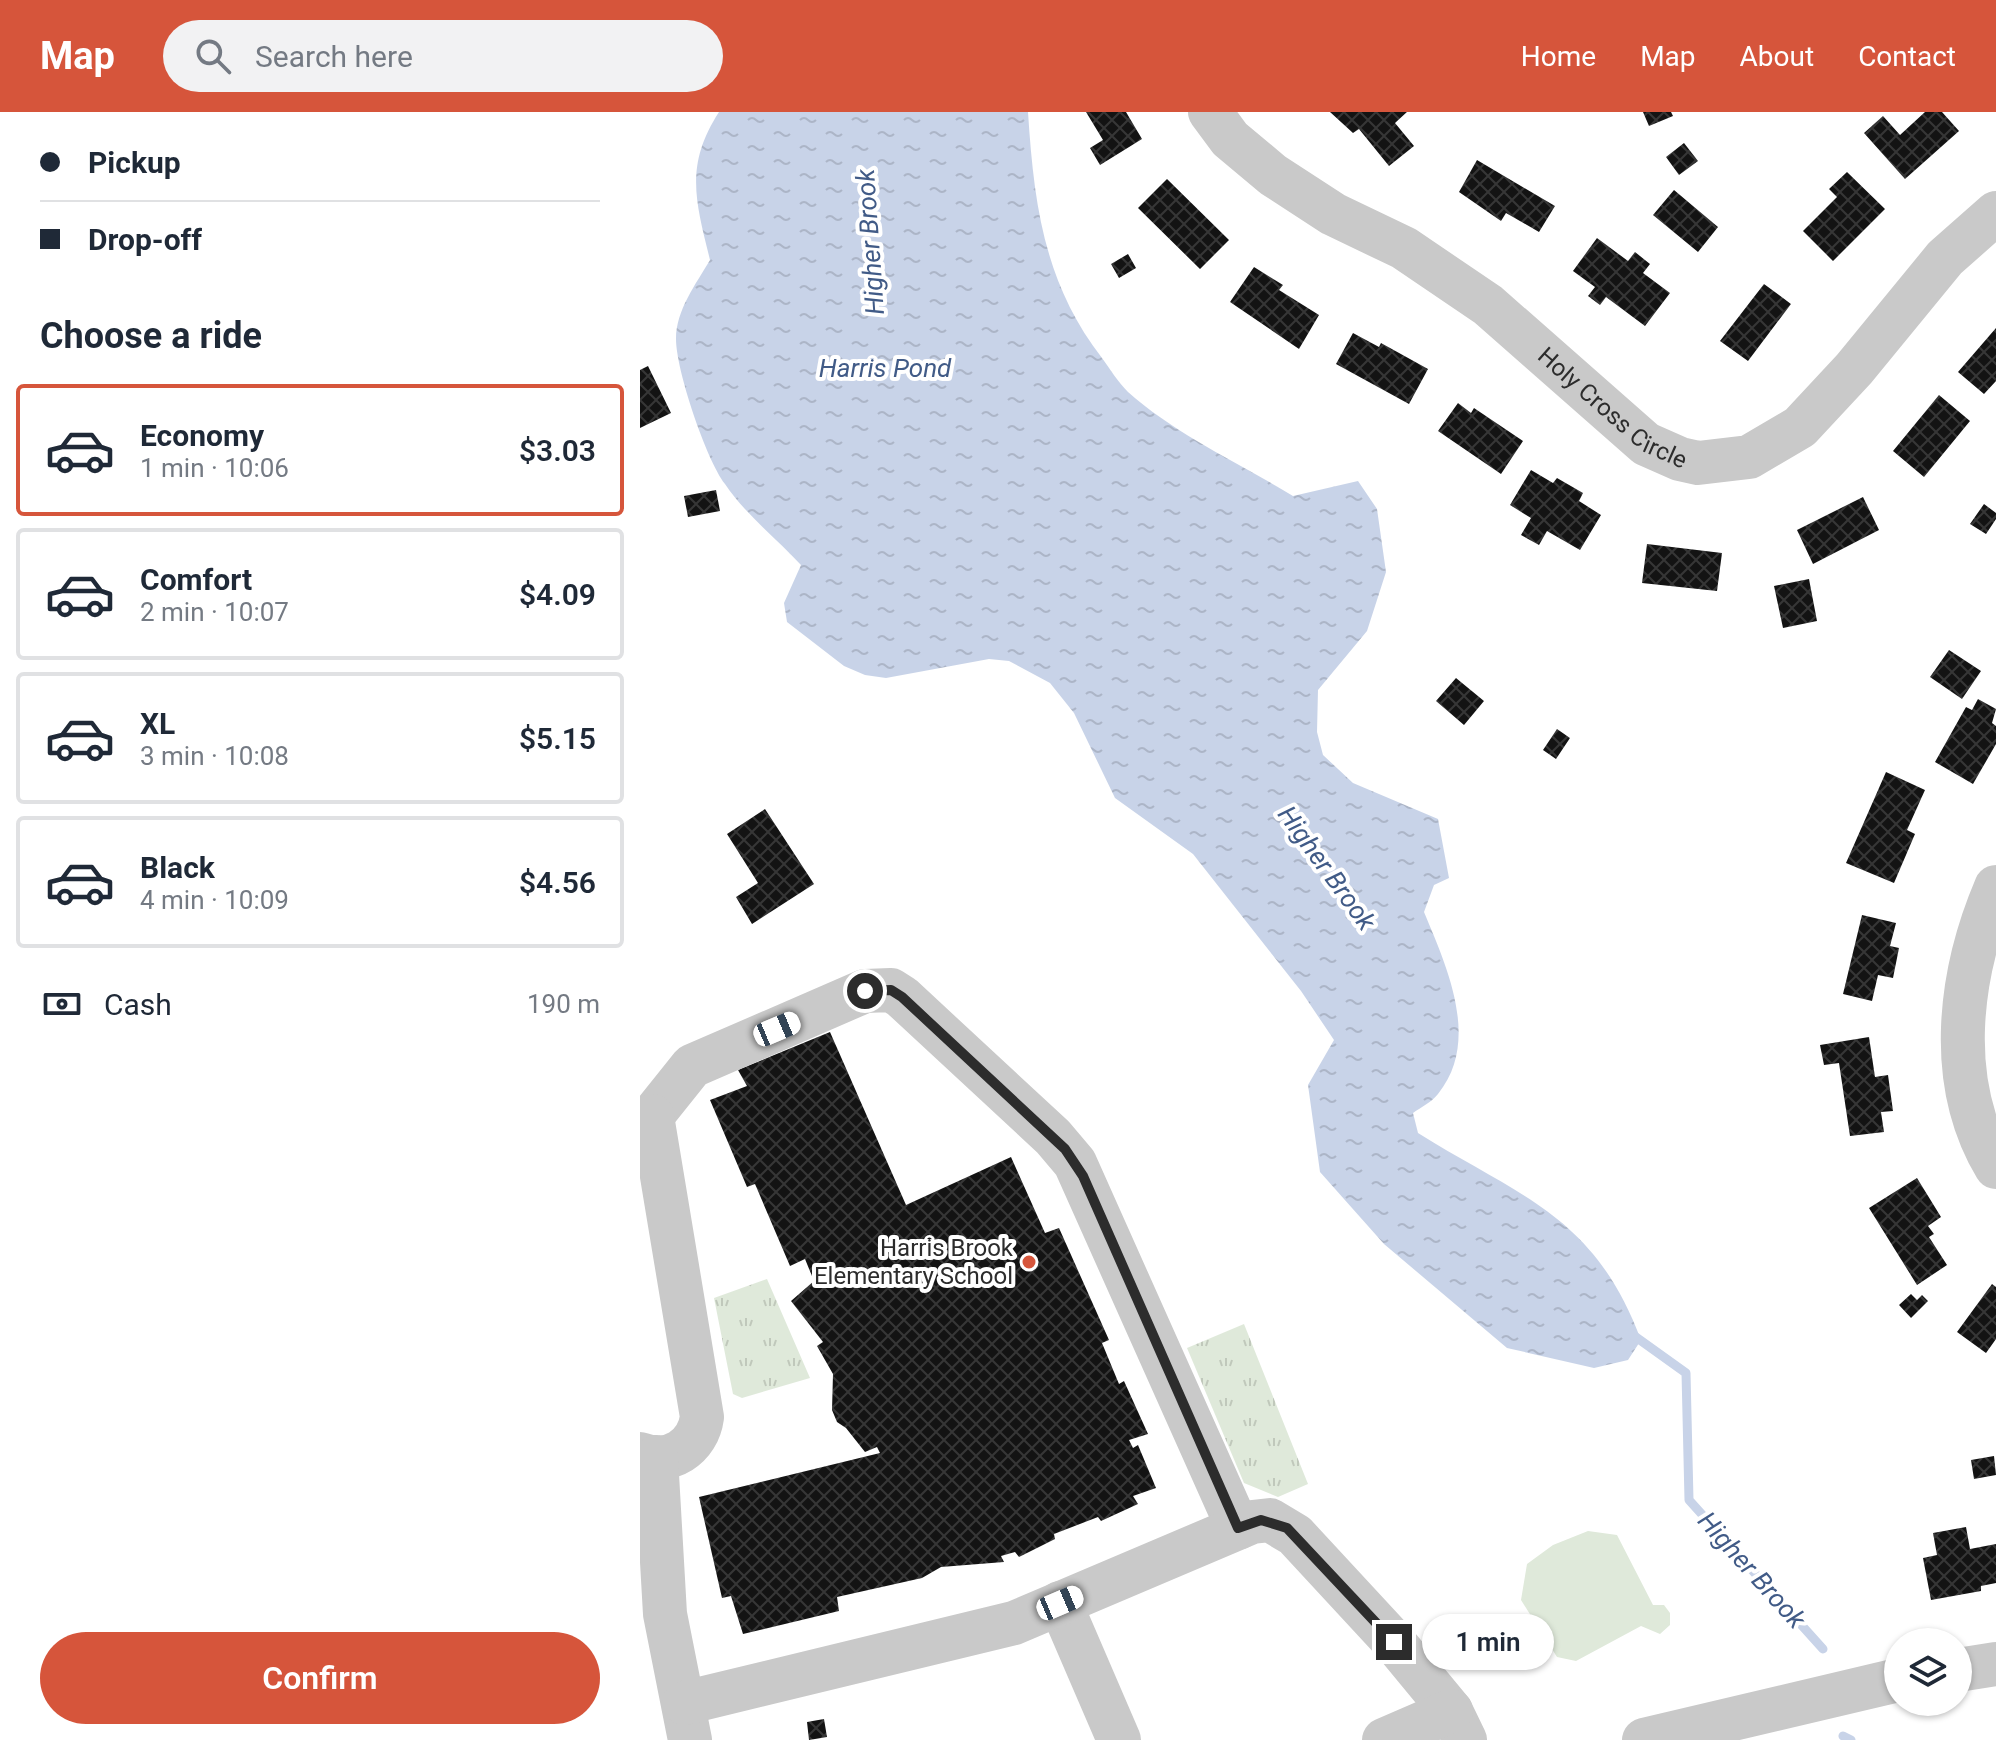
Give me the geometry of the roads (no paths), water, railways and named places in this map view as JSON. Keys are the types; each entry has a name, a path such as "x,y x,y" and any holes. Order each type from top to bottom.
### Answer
{"street":[{"name":"Holy Cross Circle","path":"1210,112 1230,139 1273,175 1333,214 1395,242 1488,305 1646,444 1680,459 1698,463 1749,457 1800,427 1854,369 1901,307 1945,258 1996,213"},
{"path":"1996,887 1969,966 1964,1059 1974,1116 1996,1167"},
{"path":"1238,1528 1075,1163 1053,1137 902,997 891,990 865,991 700,1062 675,1083 646,1119 702,1417 700,1428 687,1449 648,1455 665,1614 687,1722 1014,1623 1060,1603 1238,1528 1252,1522 1270,1520 1287,1528 1394,1642 1458,1725 1384,1740"},
{"path":"1060,1603 1119,1740"},
{"path":"1972,1668 1996,1664"},
{"path":"1644,1740 1884,1683"}],"water":[{"name":"Harris Pond","path":"719,112 1028,112 1039,210 1055,271 1082,330 1124,388 1187,435 1293,496 1358,481 1377,509 1386,572 1367,631 1318,690 1317,732 1323,755 1353,783 1438,819 1449,878 1434,885 1424,912 1450,980 1459,1028 1451,1073 1438,1094 1413,1113 1418,1133 1522,1194 1577,1237 1601,1264 1622,1298 1641,1340 1628,1360 1594,1368 1507,1348 1384,1244 1320,1172 1308,1085 1334,1040 1301,991 1193,854 1115,798 1074,713 1050,683 1009,661 989,659 886,678 865,675 844,666 787,622 784,603 801,565 742,506 717,472 693,414 677,353 679,318 710,260 697,202 697,167 708,131"}],"waterway":[{"name":"Higher Brook","path":"1633,1335 1686,1373 1689,1500 1823,1649"},
{"name":"Higher Brook","path":"1843,1736 1851,1740"}],"place":[{"name":"Harris Brook Elementary School","path":"1029,1262"}]}
